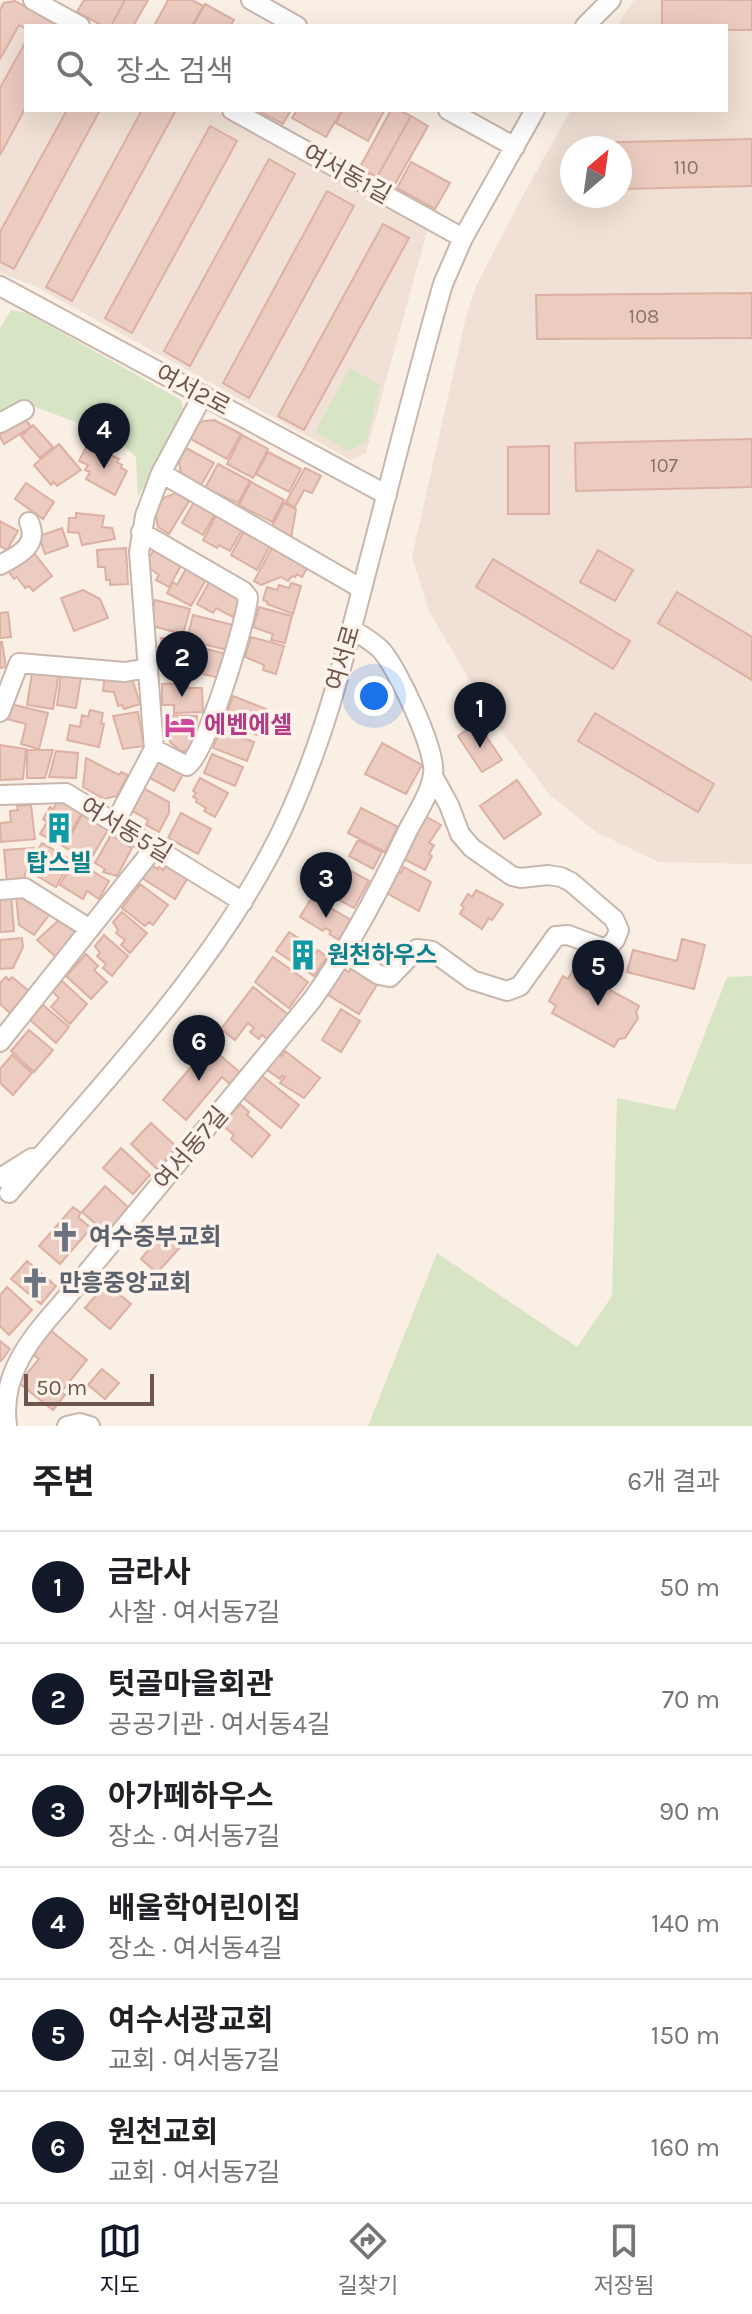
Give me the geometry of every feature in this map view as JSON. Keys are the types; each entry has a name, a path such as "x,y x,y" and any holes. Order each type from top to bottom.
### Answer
{"street":[{"path":"33,0 76,24"},
{"path":"251,0 293,24"},
{"path":"584,24 594,0"},
{"path":"585,24 611,0"},
{"name":"여서동1길","path":"236,112 463,238"},
{"path":"452,112 515,147"},
{"name":"여서로","path":"2,1194 45,1151 185,985 213,949 273,850 308,772 352,629 440,297 463,238 534,112"},
{"name":"여서2로","path":"3,294 203,395 387,495"},
{"path":"115,823 154,749 140,572 141,532 161,473 203,395"},
{"path":"0,423 24,410"},
{"path":"161,473 362,589"},
{"path":"0,565 22,554 29,546 32,534 29,522"},
{"path":"141,532 243,591 249,600 215,712 194,761 187,766 154,749"},
{"path":"345,953 379,975 390,977 412,952 421,947 432,951 472,980 507,991 520,986 556,936 568,935 606,949 619,930 614,919 571,882 548,875 512,876 472,848 460,834 433,776 432,756 426,737 389,662 376,645 352,629"},
{"path":"0,712 19,663 125,672 148,668"},
{"name":"여서동7길","path":"7,1426 3,1409 4,1390 21,1349 312,1000 345,953 433,776"},
{"name":"여서동5길","path":"0,795 66,793 243,902"},
{"path":"0,1042 154,848"},
{"path":"0,890 25,888 90,929"},
{"path":"67,1426 80,1423 90,1426"}],"shaded area":[{"path":"15,0 58,24 24,24 24,112 218,112 428,228 366,453 351,460 33,285 0,273 2,1"},
{"path":"634,0 752,0 752,864 658,862 596,832 550,795 489,714 429,611 412,557 466,317 477,284 570,112 728,112 728,24 618,24"}],"green space":[{"path":"11,310 27,313 181,400 184,414 138,497 136,457 113,436 30,405 0,413 0,328"},
{"path":"350,368 380,385 366,442 349,451 315,432"},
{"path":"752,976 752,1426 368,1426 437,1253 577,1347 612,1296 617,1098 675,1110 727,977"}],"building":[{"path":"84,0 125,0 112,24 99,24 77,12"},
{"path":"125,0 148,0 134,24 112,24"},
{"path":"168,0 192,0 203,6 193,24 155,24"},
{"path":"662,0 752,0 752,30 728,30 728,24 662,24"},
{"path":"15,1 56,24 24,24 24,28 19,25 0,59 0,10 4,3"},
{"path":"205,4 234,20 231,24 194,24"},
{"path":"24,45 24,111 0,155 0,88"},
{"path":"66,112 99,112 14,269 0,262 0,232"},
{"path":"141,112 175,112 72,301 46,287"},
{"path":"261,112 290,112 283,124"},
{"path":"296,112 341,112 326,137 292,118"},
{"path":"342,112 383,112 368,141 336,123"},
{"path":"390,112 403,112 411,116 377,177 360,167"},
{"path":"411,116 428,126 394,186 377,177"},
{"path":"210,126 237,141 132,333 105,318"},
{"path":"752,139 752,186 632,189 632,142"},
{"path":"269,159 295,174 190,366 164,351"},
{"path":"411,162 450,183 435,209 397,188"},
{"path":"327,191 354,206 249,398 223,383"},
{"path":"383,224 409,238 304,430 278,416"},
{"path":"752,293 752,338 537,339 536,295"},
{"path":"22,414 31,427 4,444 0,428"},
{"path":"214,420 241,434 227,459 189,438 197,422"},
{"path":"33,425 53,447 40,458 21,436"},
{"path":"242,435 268,449 253,478 227,464"},
{"path":"752,439 752,487 576,491 575,443"},
{"path":"88,443 119,459 117,462 122,465 121,468 127,471 115,495 86,479 90,472 85,470 88,465 79,461"},
{"path":"59,444 81,470 57,486 54,482 51,485 34,465"},
{"path":"549,446 549,514 508,514 508,447"},
{"path":"186,448 214,463 201,485 181,474 179,461"},
{"path":"268,452 301,469 289,492 256,474"},
{"path":"218,464 250,481 238,503 205,488"},
{"path":"305,468 321,476 312,493 304,490 295,507 286,502"},
{"path":"251,482 284,500 272,522 239,505"},
{"path":"26,483 54,502 43,519 15,499"},
{"path":"176,493 189,501 169,534 158,527 155,513 163,498"},
{"path":"194,502 215,514 203,535 182,523"},
{"path":"284,503 296,509 291,539 271,528"},
{"path":"76,513 104,516 102,527 112,528 115,539 82,545 79,533 68,532 69,518 76,518"},
{"path":"217,514 243,528 230,551 203,540"},
{"path":"0,521 18,531 7,550 0,546"},
{"path":"62,528 68,546 45,554 39,536"},
{"path":"244,531 270,546 257,570 231,555"},
{"path":"156,546 183,562 169,587 156,580 159,575 145,565"},
{"path":"126,548 128,584 110,585 110,580 106,580 105,567 98,567 97,550"},
{"path":"272,548 307,568 302,577 297,574 288,581 281,577 261,585 254,581"},
{"path":"31,549 52,576 33,591 29,586 25,588 17,577 14,579 6,568"},
{"path":"598,550 633,570 615,601 580,582"},
{"path":"493,559 630,641 613,669 476,587"},
{"path":"187,567 207,578 191,606 167,593 173,582 177,585"},
{"path":"211,579 236,592 241,603 233,617 216,608 213,613 197,604"},
{"path":"291,583 301,586 293,614 263,600 267,587 277,590 279,585 289,588"},
{"path":"83,590 100,599 108,618 74,631 61,598"},
{"path":"677,592 752,637 752,680 658,623"},
{"path":"155,600 190,609 183,634 152,626"},
{"path":"259,607 292,616 285,643 271,640 273,634 253,627"},
{"path":"8,612 11,637 0,638 0,613"},
{"path":"193,615 233,625 227,650 187,640"},
{"path":"251,637 284,646 276,674 263,670 264,665 245,657"},
{"path":"161,638 187,641 190,676 170,677 170,671 166,671"},
{"path":"0,642 6,667 0,668"},
{"path":"195,646 226,654 220,678 194,672 191,661"},
{"path":"33,667 59,672 53,709 27,705"},
{"path":"105,673 131,675 140,704 124,709 122,705 118,706 114,692 103,691"},
{"path":"61,675 81,677 76,708 57,705"},
{"path":"188,683 188,688 202,688 203,712 174,713 174,705 162,705 162,684"},
{"path":"233,696 266,709 257,735 226,716"},
{"path":"11,704 48,713 39,749 21,744 26,724 7,719"},
{"path":"90,710 103,713 99,747 67,740 70,725 80,727 82,715 88,717"},
{"path":"138,712 144,746 123,749 113,716"},
{"path":"595,713 714,784 698,812 578,741"},
{"name":"에벤에셀","path":"164,715 197,716 194,747 182,752 170,742 170,735 164,734"},
{"path":"477,723 502,760 482,772 458,736"},
{"path":"226,731 254,742 247,761 213,748 219,733 224,735"},
{"path":"382,743 422,765 406,794 365,774"},
{"path":"0,745 26,749 23,779 0,780"},
{"path":"27,750 53,750 45,778 27,778"},
{"path":"56,751 78,753 76,778 49,777"},
{"path":"212,754 243,767 235,786 204,773"},
{"path":"86,758 119,775 121,772 128,775 117,796 104,799 83,787"},
{"path":"157,760 183,774 174,791 148,777"},
{"path":"200,778 228,793 215,817 204,811 206,808 193,797"},
{"path":"517,780 541,814 504,839 480,806"},
{"path":"141,787 169,802 169,813 159,832 146,825 148,820 129,809"},
{"name":"탑스빌","path":"60,798 83,811 63,846 40,834 47,822 43,819"},
{"path":"31,805 35,839 1,842 0,823 11,822 10,811 18,810 17,806"},
{"path":"361,808 398,827 385,852 348,833"},
{"path":"84,812 92,817 89,820 109,828 89,862 64,847"},
{"path":"181,813 211,829 198,854 168,838"},
{"path":"423,815 441,825 429,843 434,845 425,870 404,859"},
{"path":"111,835 132,848 117,876 103,872 105,869 95,863"},
{"path":"358,840 382,852 373,869 349,856"},
{"path":"42,843 71,860 56,887 32,873 42,857 36,853"},
{"path":"34,848 35,863 28,864 23,883 7,884 4,850"},
{"path":"74,860 109,881 99,899 87,891 83,899 60,885"},
{"path":"335,862 369,881 354,908 326,893 334,880 327,876"},
{"path":"150,865 163,870 166,866 187,879 175,899 142,878"},
{"path":"404,867 431,882 419,911 385,892 396,871 401,873"},
{"path":"140,884 168,905 153,925 149,922 145,926 122,908"},
{"path":"476,890 503,904 482,929 460,914 464,907 461,905 468,894 472,897"},
{"path":"0,894 11,894 14,931 0,932"},
{"path":"26,896 52,911 34,935 19,925 16,897"},
{"path":"312,897 351,920 339,940 329,934 331,931 325,928 323,931 300,917"},
{"path":"122,912 147,933 130,953 121,945 125,940 116,933 118,930 113,922"},
{"path":"60,919 77,934 57,958 37,940"},
{"name":"원천하우스","path":"289,932 316,953 318,950 327,957 314,976 276,951"},
{"path":"104,935 128,956 112,976 103,968 106,964 97,956 100,953 95,946"},
{"path":"22,938 23,947 13,968 0,969 0,940"},
{"path":"682,939 705,945 694,989 627,972 633,950 677,961"},
{"path":"86,954 98,966 94,970 107,982 91,999 66,976"},
{"path":"273,957 308,982 289,1008 255,982"},
{"path":"576,965 590,973 587,977 639,1006 636,1012 638,1018 625,1038 619,1039 614,1047 552,1013 556,1006 549,1001 563,976 568,979"},
{"path":"352,967 378,983 359,1014 328,995 344,969 349,972"},
{"path":"6,977 9,980 12,977 29,991 10,1013 0,1004 0,983"},
{"path":"61,980 87,1004 70,1024 51,1007 59,998 52,991"},
{"path":"253,987 290,1016 270,1041 262,1035 259,1039 250,1032 254,1028 248,1023 235,1040 221,1029"},
{"path":"43,1005 69,1027 56,1043 30,1020"},
{"path":"341,1009 360,1021 341,1052 322,1040"},
{"path":"29,1030 53,1050 34,1072 11,1051"},
{"path":"209,1046 241,1073 231,1085 222,1077 186,1120 163,1100"},
{"path":"285,1051 320,1078 304,1098 280,1083 285,1077 280,1079 266,1069 278,1053 282,1056"},
{"path":"12,1055 32,1073 13,1095 0,1083 0,1069"},
{"path":"261,1075 299,1105 281,1128 242,1097"},
{"path":"240,1104 249,1112 247,1115 270,1135 252,1157 231,1139 234,1135 222,1125"},
{"path":"151,1123 177,1147 157,1169 131,1144"},
{"path":"121,1148 150,1175 133,1194 103,1168"},
{"path":"105,1186 129,1208 106,1233 82,1212"},
{"name":"여수중부교회","path":"73,1207 81,1213 78,1217 91,1228 60,1264 39,1246"},
{"path":"163,1226 183,1244 157,1273 141,1259 149,1249 145,1246"},
{"path":"27,1261 56,1286 41,1304 11,1279"},
{"path":"106,1284 131,1304 110,1329 85,1308"},
{"path":"7,1287 32,1310 9,1335 0,1326 0,1295"},
{"path":"50,1330 87,1360 61,1392 65,1395 53,1410 19,1383 39,1359 31,1353"},
{"path":"0,1341 10,1349 1,1361 0,1360"},
{"path":"102,1369 119,1383 105,1399 88,1385"}],"place":[{"name":"배울학어린이집","path":"104,469"},
{"name":"텃골마을회관","path":"182,697"},
{"name":"에벤에셀","path":"180,725"},
{"name":"금라사","path":"480,748"},
{"name":"탑스빌","path":"59,828"},
{"name":"아가페하우스","path":"326,918"},
{"name":"원천하우스","path":"303,955"},
{"name":"여수서광교회","path":"598,1006"},
{"name":"원천교회","path":"199,1081"},
{"name":"여수중부교회","path":"65,1237"},
{"name":"만흥중앙교회","path":"35,1283"}]}
